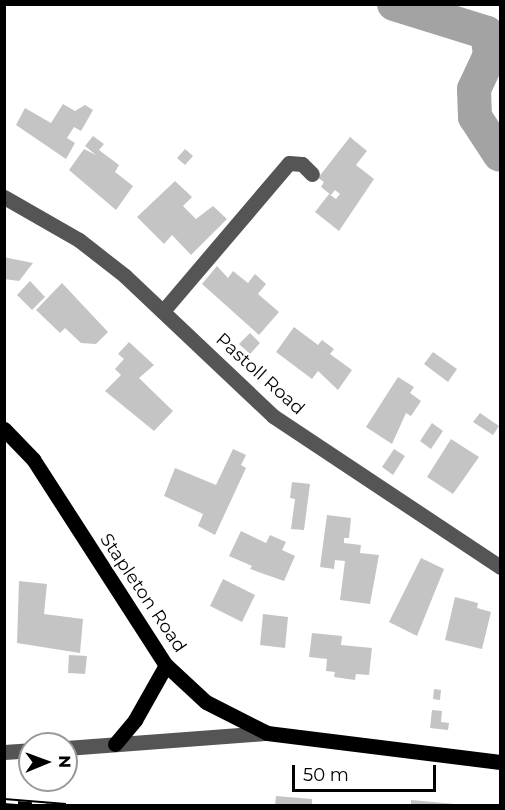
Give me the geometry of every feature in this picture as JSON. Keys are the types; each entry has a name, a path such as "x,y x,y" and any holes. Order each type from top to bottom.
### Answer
{"main road":[{"name":"Stapleton Road","path":"4,429 33,459 166,665 206,702 267,733 501,762"},
{"path":"115,744 135,720 166,665"}],"street":[{"path":"163,311 289,163 302,164 312,174"},
{"name":"Pastoll Road","path":"4,197 79,240 163,311 273,416 501,567"},
{"path":"78,747 267,733"}],"building":[{"path":"63,104 75,111 85,105 93,110 81,131 74,127 67,138 75,143 66,159 16,125 25,108 51,123"},
{"path":"93,136 104,144 99,150 119,165 115,172 133,186 116,210 69,170 84,149 96,155 85,146"},
{"path":"350,137 367,151 356,165 374,179 339,231 315,212 329,194 336,199 340,194 335,190 331,195 321,187 324,182 318,178"},
{"path":"185,149 193,156 185,165 177,158"},
{"path":"175,181 192,197 183,206 196,219 213,206 227,219 191,255 172,235 164,244 137,217"},
{"path":"4,257 33,263 19,281 4,279"},
{"path":"217,266 228,278 233,271 248,283 255,274 266,284 258,294 279,312 259,335 202,284"},
{"path":"30,281 45,297 32,310 17,295"},
{"path":"62,283 108,332 96,344 81,343 65,328 60,333 36,310"},
{"path":"294,327 318,345 322,340 334,349 330,354 352,370 338,390 318,371 312,379 276,352"},
{"path":"250,333 260,343 250,354 239,344"},
{"path":"129,342 154,365 139,378 173,411 154,431 105,391 121,375 115,369 124,359 118,354"},
{"path":"433,352 457,369 448,382 424,364"},
{"path":"398,377 414,387 410,393 421,401 411,416 406,413 392,444 366,427"},
{"path":"480,413 499,426 493,435 473,422"},
{"path":"432,423 443,431 431,449 420,441"},
{"path":"451,439 479,457 453,494 427,477"},
{"path":"233,449 246,455 241,465 246,468 215,535 198,526 203,514 164,496 175,468 216,485"},
{"path":"394,449 405,456 393,475 382,467"},
{"path":"292,482 310,484 304,530 291,529 295,499 290,498"},
{"path":"327,515 351,518 349,538 344,538 344,543 361,545 360,553 379,555 370,604 340,600 345,561 335,560 334,569 320,567"},
{"path":"241,531 266,543 270,535 286,542 282,550 295,556 284,581 250,569 252,566 229,556"},
{"path":"421,558 444,569 417,636 389,622"},
{"path":"223,579 255,595 242,622 210,606"},
{"path":"19,581 47,584 44,614 83,619 80,653 17,643"},
{"path":"455,597 478,603 477,608 491,612 482,649 445,640"},
{"path":"263,614 288,617 285,648 260,645"},
{"path":"312,633 342,636 341,645 372,648 369,675 356,674 355,680 334,677 335,672 326,671 327,659 309,657"},
{"path":"69,655 87,656 85,674 68,673"},
{"path":"434,689 441,690 440,700 433,699"},
{"path":"432,710 442,711 441,722 449,723 448,730 430,728"},
{"path":"276,796 312,799 312,806 275,805"},
{"path":"411,800 455,804 455,806 411,806"}],"waterway":[{"path":"394,4 487,33 490,55 474,89 475,117 500,155"}],"railway":[{"path":"4,801 66,806"}]}
